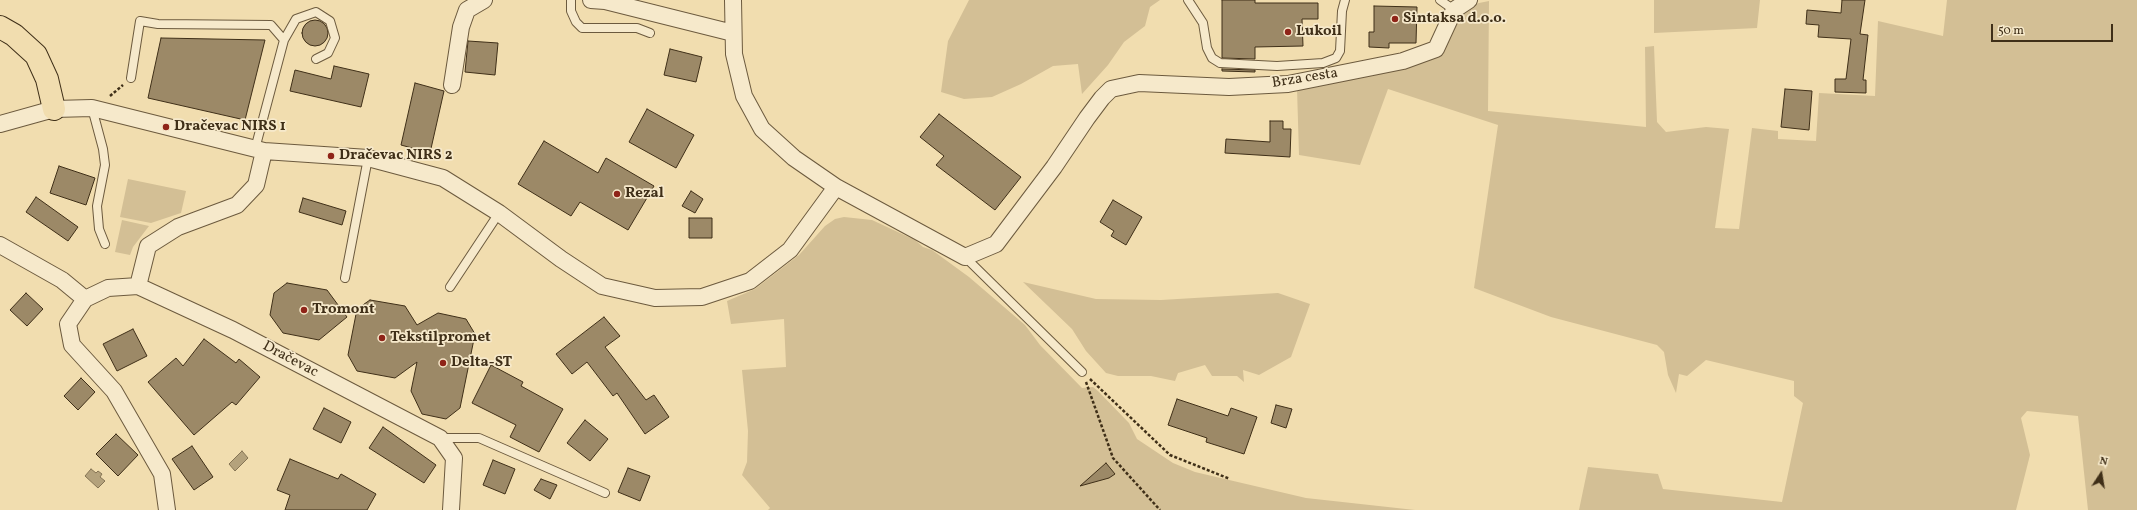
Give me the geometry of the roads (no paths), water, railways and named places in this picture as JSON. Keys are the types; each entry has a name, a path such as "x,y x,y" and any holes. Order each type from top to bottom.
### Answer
{"highway":[{"path":"0,27 14,36 36,55 47,79 54,109"}],"street":[{"path":"452,85 461,27 467,10 484,0"},
{"path":"591,0 605,1 734,33"},
{"path":"733,0 734,54 744,96 762,129 794,158 836,187 965,257"},
{"path":"1454,10 1469,0"},
{"name":"Brza cesta","path":"965,257 996,244 1054,167 1087,118 1111,89 1138,83 1229,87 1288,84 1403,60 1436,48 1454,10"},
{"path":"0,124 54,109 93,108 260,150 368,158 443,178 499,213 561,259 602,286 654,298 702,297 750,281 790,250 836,187"},
{"path":"138,286 148,246 178,226 236,205 256,185 260,150"},
{"path":"0,245 62,280 85,299 68,324 72,345 114,391 162,474 167,510"},
{"name":"Dračevac","path":"85,299 108,288 138,286 233,330 440,438 454,458 451,510"}],"lane":[{"path":"571,0 571,11 576,22 582,28 637,28 650,33"},
{"path":"1188,0 1203,23 1207,48 1212,58 1220,63 1277,66 1323,63 1336,58 1340,51 1342,11 1345,0"},
{"path":"1440,0 1454,10"},
{"path":"260,150 284,40 296,19 316,12 330,21 335,38 328,53 316,58"},
{"path":"131,78 140,21 158,24 271,25 284,40"},
{"path":"1336,58 1339,74"},
{"path":"93,108 103,149 105,166 98,206 99,228 105,244"},
{"path":"345,278 368,158"},
{"path":"450,287 499,213"},
{"path":"965,257 1082,372"},
{"name":"Dračevac","path":"440,438 479,438 605,493"}],"place":[{"name":"Sintaksa d.o.o.","path":"1395,19"},
{"name":"Lukoil","path":"1288,32"},
{"name":"Dračevac NIRS 1","path":"166,127"},
{"name":"Dračevac NIRS 2","path":"331,156"},
{"name":"Rezal","path":"617,194"},
{"name":"Tromont","path":"304,310"},
{"name":"Tekstilpromet","path":"382,338"},
{"name":"Delta-ST","path":"443,363"}]}
